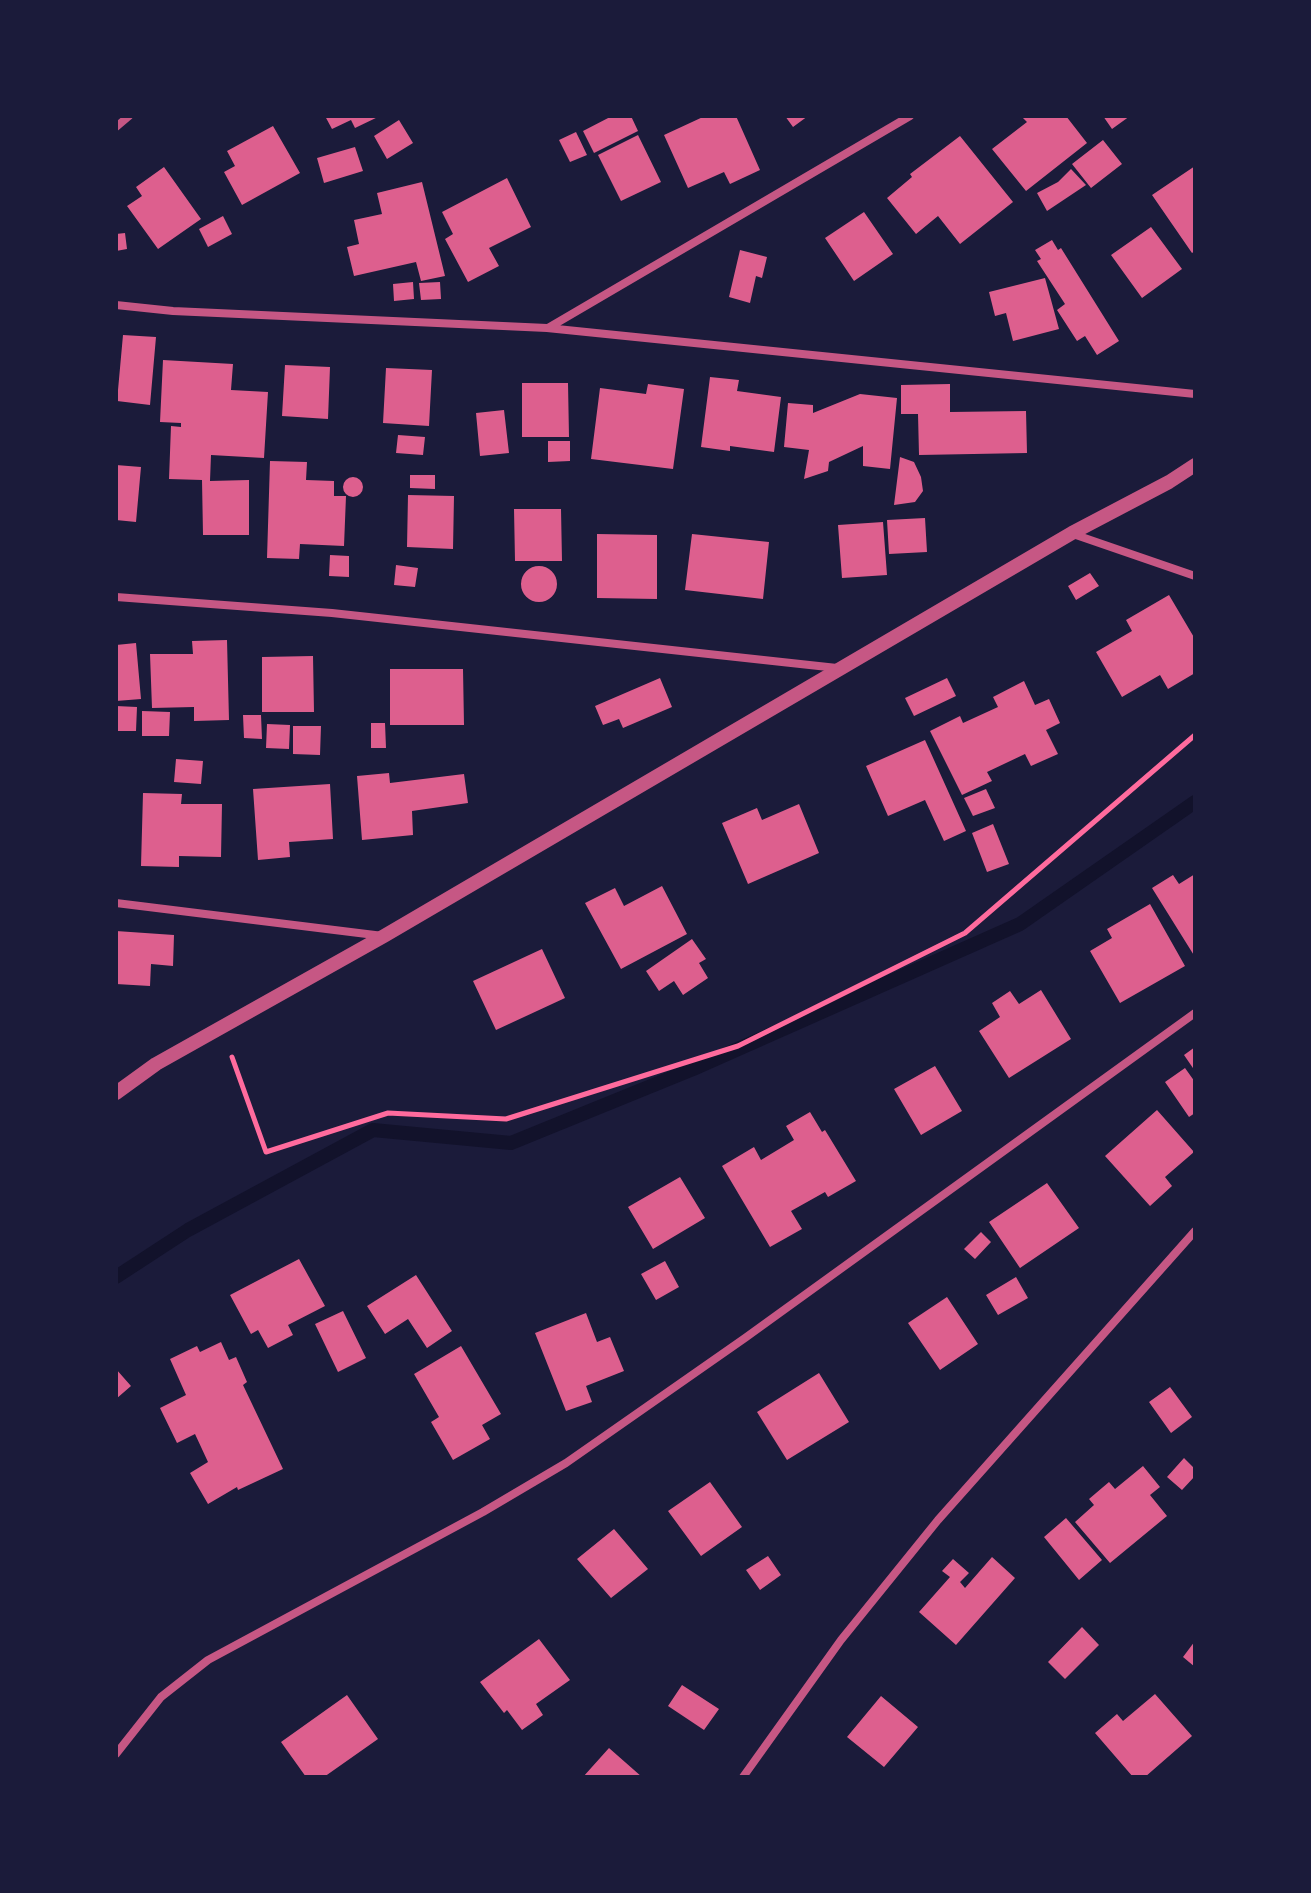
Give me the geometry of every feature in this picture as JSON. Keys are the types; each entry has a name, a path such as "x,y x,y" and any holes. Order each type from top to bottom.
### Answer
{"street":[{"path":"116,127 129,116"},
{"path":"547,328 910,116"},
{"path":"116,305 173,311 547,328 1195,394"},
{"path":"116,1093 156,1064 384,936 1072,533 1195,465"},
{"path":"1072,533 1195,576"},
{"path":"116,597 332,613 842,668"},
{"path":"116,903 384,936"},
{"path":"116,1754 161,1697 208,1660 483,1512 566,1463 745,1338 1195,1013"},
{"path":"743,1777 841,1640 938,1520 1195,1231"}],"path":[{"path":"221,1027 266,1152 388,1113 506,1119 738,1046 965,933 1195,735"}],"building":[{"path":"325,116 380,116 355,128 351,120 332,129"},
{"path":"612,116 631,116 638,131 594,153 583,131"},
{"path":"705,116 736,116 760,170 730,184 724,172 688,188 664,135"},
{"path":"785,116 808,116 793,127"},
{"path":"1021,116 1066,116 1087,143 1026,191 992,149 1027,122"},
{"path":"1103,116 1130,116 1112,129"},
{"path":"399,120 413,143 387,159 374,136"},
{"path":"273,126 300,173 242,205 224,172 235,166 227,151"},
{"path":"576,132 587,155 570,162 559,140"},
{"path":"638,135 661,182 621,201 598,155"},
{"path":"960,136 1013,202 960,244 938,216 916,234 887,198 912,177 910,174"},
{"path":"1103,140 1122,164 1091,188 1072,164"},
{"path":"355,147 363,171 324,183 317,158"},
{"path":"1195,166 1195,251 1192,253 1152,195"},
{"path":"164,167 201,219 158,249 127,206 142,196 136,187"},
{"path":"1071,169 1086,185 1047,211 1037,193 1058,182"},
{"path":"507,178 531,227 489,248 499,266 468,282 445,239 453,234 442,212"},
{"path":"422,182 445,276 421,281 416,262 354,276 347,247 359,244 354,220 382,214 377,193"},
{"path":"864,212 893,254 854,281 825,238"},
{"path":"223,216 232,234 208,247 199,229"},
{"path":"1151,227 1182,269 1142,298 1111,255"},
{"path":"125,233 127,249 116,251 116,234"},
{"path":"1052,240 1058,250 1061,248 1119,341 1097,355 1085,336 1077,341 1057,310 1065,304 1037,261 1041,259 1035,250"},
{"path":"740,250 767,257 762,278 756,276 750,303 729,297"},
{"path":"1045,278 1059,329 1013,341 1006,313 995,316 989,292"},
{"path":"413,282 414,299 394,301 393,284"},
{"path":"440,282 441,299 421,300 419,283"},
{"path":"123,335 156,337 150,405 117,401"},
{"path":"163,360 233,364 231,390 268,392 264,458 211,455 210,481 249,480 249,535 203,535 202,480 169,479 171,426 181,427 181,423 160,422"},
{"path":"285,365 330,367 328,419 282,416"},
{"path":"386,368 432,370 429,426 383,423"},
{"path":"710,377 739,380 737,391 781,397 774,452 730,446 730,451 701,447"},
{"path":"522,383 568,383 569,437 522,437"},
{"path":"648,384 684,389 673,469 591,459 600,388 646,394"},
{"path":"950,384 950,412 1026,411 1027,453 919,455 918,414 901,414 901,385"},
{"path":"860,394 897,398 890,469 863,466 863,446 829,462 828,471 804,479 809,450 784,447 788,403 813,405 813,413"},
{"path":"504,410 509,453 480,456 476,413"},
{"path":"398,435 425,437 423,455 396,453"},
{"path":"548,441 570,441 570,461 548,462"},
{"path":"900,457 914,462 923,491 915,502 894,505"},
{"path":"270,461 307,462 306,480 334,481 334,496 346,496 344,546 300,544 299,559 267,558"},
{"path":"116,465 141,467 136,522 116,520"},
{"path":"410,475 435,475 435,489 410,488"},
{"path":"353,477 360,480 363,487 360,494 353,497 346,494 343,487 346,480"},
{"path":"408,495 454,496 453,549 407,547"},
{"path":"514,509 561,509 562,561 515,561"},
{"path":"925,518 927,552 889,554 887,520"},
{"path":"883,522 887,575 842,578 838,525"},
{"path":"597,534 657,535 657,599 597,598"},
{"path":"692,534 769,542 763,599 685,590"},
{"path":"330,555 349,556 349,577 329,576"},
{"path":"396,565 418,568 415,587 394,585"},
{"path":"539,566 552,571 557,584 552,597 539,602 526,597 521,584 526,571"},
{"path":"1090,573 1099,586 1076,600 1068,586"},
{"path":"1169,595 1195,639 1195,673 1168,689 1160,675 1122,697 1096,652 1132,631 1126,620"},
{"path":"227,640 229,720 194,721 194,707 152,708 150,654 193,654 192,641"},
{"path":"136,643 141,699 116,701 116,645"},
{"path":"313,656 314,712 262,712 262,657"},
{"path":"390,669 463,669 464,725 390,725"},
{"path":"660,678 672,707 623,728 619,719 603,725 595,706"},
{"path":"947,678 956,696 914,716 905,698"},
{"path":"1024,681 1035,705 1049,699 1060,723 1046,730 1058,754 1031,766 1025,754 987,772 992,781 962,795 930,731 960,716 963,723 998,707 993,697"},
{"path":"116,706 137,707 136,731 116,731"},
{"path":"142,711 170,712 169,736 142,736"},
{"path":"243,715 261,715 262,739 244,738"},
{"path":"371,723 385,723 386,748 371,748"},
{"path":"267,724 290,725 289,749 266,748"},
{"path":"293,726 321,726 320,755 293,754"},
{"path":"925,740 966,831 944,841 925,800 888,816 866,766"},
{"path":"176,759 203,761 201,784 174,782"},
{"path":"389,773 390,783 464,774 468,803 412,811 413,835 362,840 357,776"},
{"path":"330,784 333,839 289,842 290,857 258,860 253,789"},
{"path":"986,789 995,808 973,816 964,798"},
{"path":"143,793 182,794 181,804 222,804 221,857 179,856 179,867 141,866"},
{"path":"799,804 819,853 748,884 722,823 757,808 762,820"},
{"path":"993,824 1009,864 987,872 972,833"},
{"path":"1195,874 1195,957 1152,888 1173,875 1179,884"},
{"path":"662,886 687,934 621,969 585,903 615,888 624,906"},
{"path":"1150,904 1185,966 1120,1003 1090,951 1112,938 1107,929"},
{"path":"116,931 174,935 173,966 151,964 150,986 116,984"},
{"path":"692,939 706,959 699,963 708,978 683,995 674,981 659,991 646,971"},
{"path":"542,949 565,998 496,1030 473,981"},
{"path":"1041,990 1071,1039 1009,1078 979,1031 1000,1017 992,1003 1010,991 1019,1004"},
{"path":"1195,1047 1195,1071 1184,1055"},
{"path":"935,1066 962,1111 921,1135 894,1089"},
{"path":"1185,1068 1195,1082 1195,1113 1189,1117 1165,1082"},
{"path":"1157,1110 1194,1152 1165,1177 1172,1186 1150,1206 1105,1156"},
{"path":"810,1112 822,1132 825,1130 856,1181 828,1197 825,1192 791,1211 802,1229 770,1247 722,1166 754,1147 761,1160 794,1140 786,1126"},
{"path":"680,1177 705,1218 653,1249 628,1207"},
{"path":"1047,1183 1079,1228 1020,1268 989,1222"},
{"path":"981,1232 991,1242 975,1259 964,1249"},
{"path":"299,1259 325,1306 288,1325 293,1335 268,1348 258,1330 251,1334 230,1295"},
{"path":"665,1261 679,1287 656,1300 641,1274"},
{"path":"416,1275 452,1331 427,1348 408,1319 385,1334 367,1306"},
{"path":"1016,1277 1028,1298 998,1315 986,1295"},
{"path":"947,1297 978,1344 940,1370 908,1323"},
{"path":"343,1311 366,1358 338,1372 315,1324"},
{"path":"586,1313 597,1342 610,1337 624,1371 586,1386 592,1402 566,1411 535,1333"},
{"path":"221,1342 229,1360 236,1357 247,1382 243,1385 283,1469 238,1490 237,1487 208,1504 190,1473 208,1462 195,1434 177,1443 160,1408 186,1395 170,1359 197,1346 200,1352"},
{"path":"461,1346 501,1414 482,1425 490,1439 453,1460 431,1422 439,1417 414,1374"},
{"path":"116,1369 131,1386 116,1399"},
{"path":"819,1373 849,1422 787,1460 757,1412"},
{"path":"1170,1387 1192,1417 1171,1433 1149,1402"},
{"path":"1184,1458 1195,1469 1195,1476 1182,1490 1167,1477"},
{"path":"1143,1466 1160,1487 1150,1495 1167,1516 1110,1563 1075,1522 1094,1505 1089,1499 1109,1482 1115,1489"},
{"path":"710,1482 742,1527 701,1556 668,1511"},
{"path":"1066,1518 1102,1560 1079,1580 1044,1537"},
{"path":"614,1529 648,1569 611,1598 577,1559"},
{"path":"768,1556 781,1575 760,1590 746,1570"},
{"path":"992,1557 1015,1578 956,1645 919,1612 950,1577 942,1571 953,1559 969,1573 960,1582 965,1588"},
{"path":"1082,1627 1099,1645 1065,1679 1048,1662"},
{"path":"539,1639 570,1680 536,1704 543,1715 522,1730 480,1682"},
{"path":"1195,1641 1195,1667 1183,1657"},
{"path":"682,1685 719,1709 704,1730 668,1706"},
{"path":"1155,1694 1192,1736 1145,1777 1133,1777 1095,1733 1117,1714 1123,1721"},
{"path":"347,1695 378,1739 324,1777 306,1777 281,1742"},
{"path":"881,1696 918,1727 884,1767 847,1737"},
{"path":"609,1748 642,1777 583,1777"}],"waterway":[{"path":"116,1277 188,1230 373,1130 511,1143 693,1069 1020,924 1195,802"}]}
